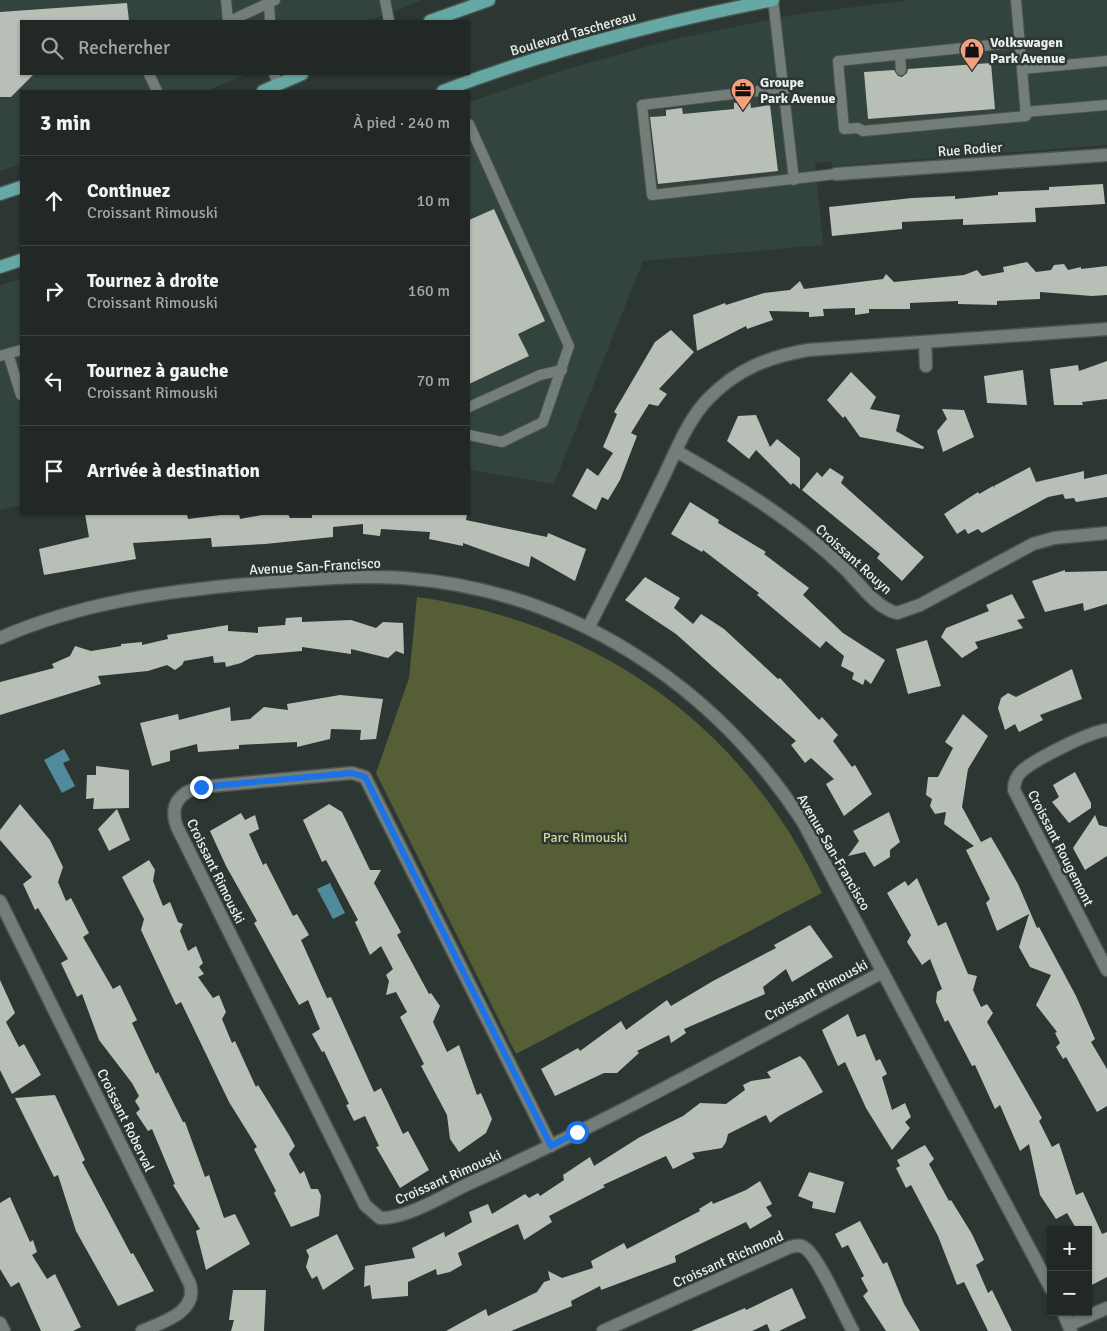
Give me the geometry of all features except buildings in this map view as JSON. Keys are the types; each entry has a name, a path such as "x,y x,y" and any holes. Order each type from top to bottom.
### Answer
{"main road":[{"path":"433,20 489,0"},
{"name":"Boulevard Taschereau","path":"450,90 516,65 610,37 773,0"},
{"path":"264,90 276,79 297,75"},
{"path":"1,192 20,187"},
{"path":"0,267 20,260"}],"street":[{"name":"Rue Rodier","path":"836,174 1107,155"},
{"path":"588,628 690,425 708,400 735,376 766,359 808,350 1107,329"},
{"path":"925,342 926,366"},
{"name":"Croissant Rouyn","path":"676,451 787,521 829,554 880,604 897,613 910,610 1033,544 1054,538 1107,533"},
{"name":"Avenue San-Francisco","path":"0,638 72,613 154,594 358,576 420,580 478,590 547,611 588,628 635,654 680,685 732,731 759,762 790,803 811,836 1047,1282"},
{"name":"Croissant Rougemont","path":"1107,730 1087,735 1023,769 1014,783 1014,790 1021,806 1107,970"},
{"name":"Croissant Rimouski","path":"551,1146 365,777 352,773 201,787 184,792 178,798 174,810 177,827 365,1205 380,1218 396,1216 551,1146 883,972"},
{"name":"Croissant Roberval","path":"0,901 190,1284 192,1298 189,1304 169,1319 142,1331"},
{"name":"Croissant Richmond","path":"603,1331 790,1247 801,1246 807,1249 815,1260 852,1331"},
{"path":"1065,1316 1070,1328 1107,1308"},
{"path":"0,1323 4,1331"}],"lane":[{"path":"226,0 229,20"},
{"path":"385,0 389,20"},
{"path":"773,0 794,180"},
{"path":"1016,0 1020,42 1025,112 1026,116 863,131 858,128 844,129 838,61 1020,42"},
{"path":"231,20 272,2 270,20"},
{"path":"900,55 901,70"},
{"path":"1022,68 1107,61"},
{"path":"149,75 157,90"},
{"path":"783,88 642,105 652,195 836,174"},
{"path":"1025,112 1107,105"},
{"path":"470,126 569,346 543,422 502,442 470,435"},
{"path":"20,350 4,355 20,393"},
{"path":"470,407 540,375 562,370"}],"shaded area":[{"path":"0,0 422,0 372,20 20,20 20,75 245,75 208,90 20,90 20,164 0,171"},
{"path":"910,0 1107,0 1107,145 832,166 832,162 815,163 823,245 643,261 554,484 470,470 470,102 560,71 670,40 799,14"},
{"path":"20,279 20,505 0,510 0,285"}],"green space":[{"name":"Parc Rimouski","path":"417,597 472,607 524,623 574,643 622,668 666,698 707,732 745,772 785,826 822,893 516,1054 376,773 409,678"}],"water":[{"path":"64,749 70,760 63,763 75,786 62,793 44,760"},
{"path":"330,883 345,913 333,919 317,889"}],"place":[{"name":"Volkswagen Park Avenue","path":"972,71"},
{"name":"Groupe Park Avenue","path":"743,111"}],"route":[{"path":"201,787 352,773 365,777 551,1146 577,1132"}]}
